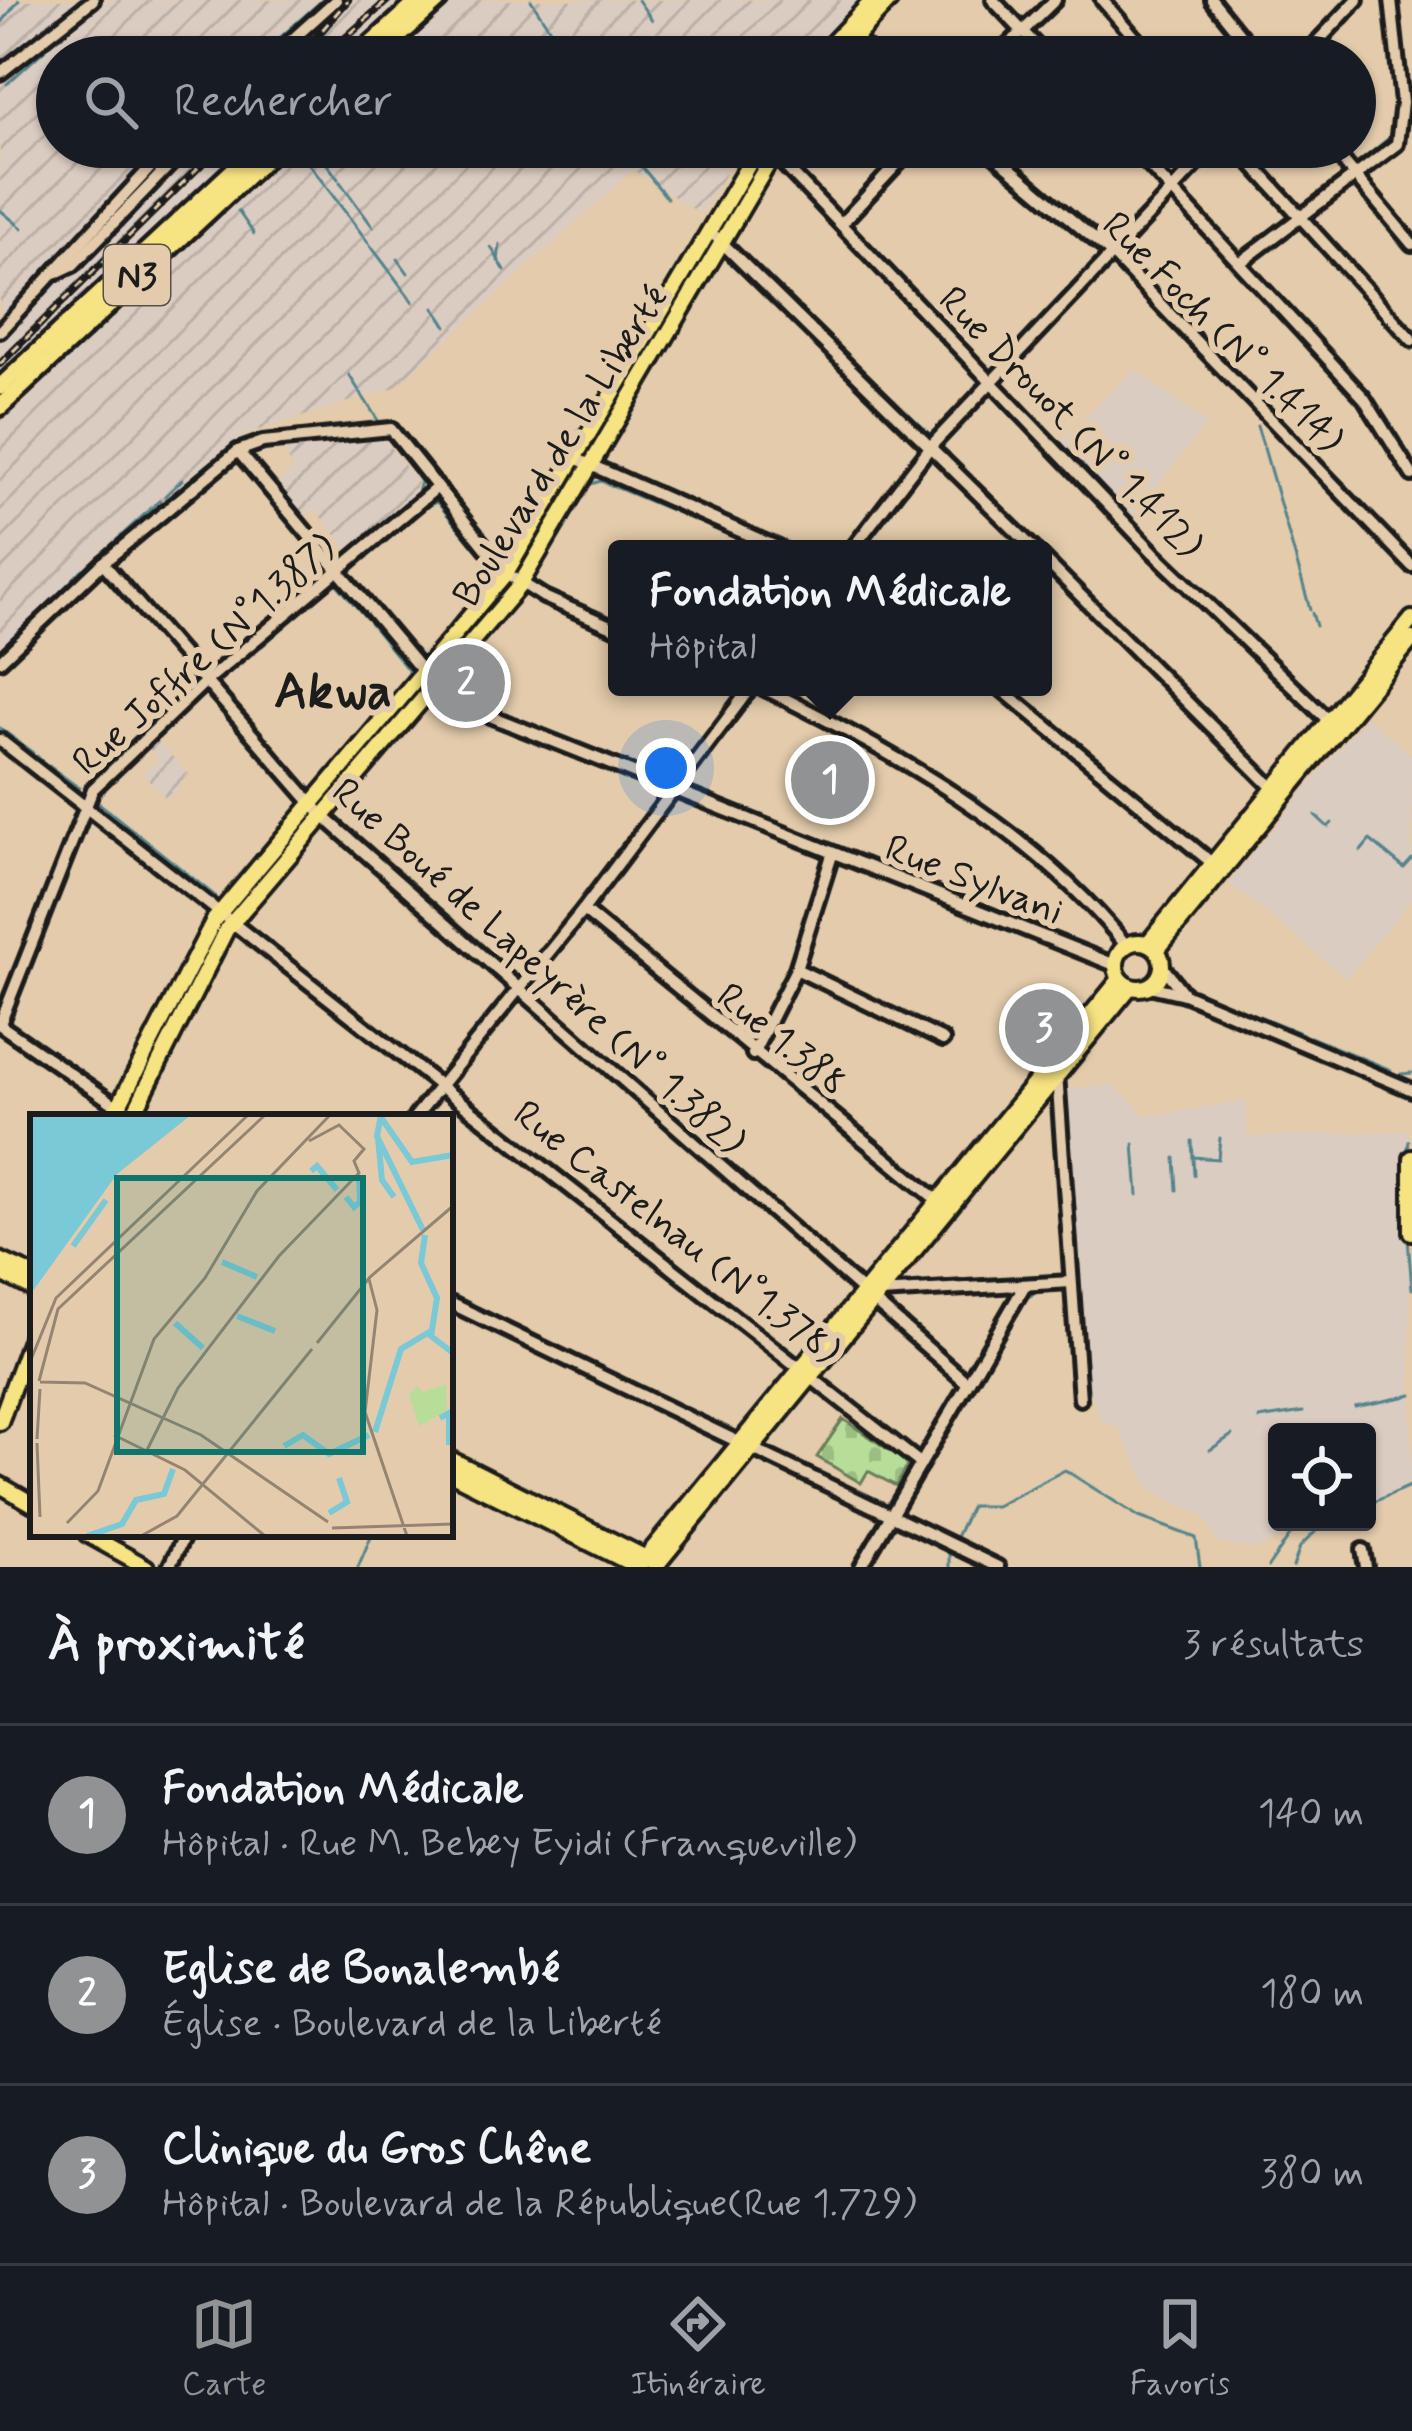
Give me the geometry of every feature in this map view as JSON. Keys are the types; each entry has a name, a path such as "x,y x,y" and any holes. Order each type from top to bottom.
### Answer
{"highway":[{"path":"380,36 420,0"},
{"path":"399,36 439,0"},
{"name":"N3","path":"0,387 235,168"},
{"name":"N3","path":"0,407 256,168"}],"main road":[{"path":"848,36 873,0"},
{"path":"846,36 890,0"},
{"name":"Boulevard de la Liberté","path":"116,1105 227,914 317,810 434,688 520,585 710,231 756,168"},
{"name":"Boulevard de la Liberté","path":"317,810 506,573 583,464 723,243 760,168"},
{"path":"1153,947 1334,726 1412,619"},
{"path":"1334,726 1412,639"},
{"name":"Boulevard de la Liberté","path":"138,1114 227,914"},
{"path":"651,1564 1053,1068 1122,977 1126,945 1153,947"},
{"path":"1122,977 1149,986 1162,966 1153,947"},
{"path":"1412,1160 1412,1232"},
{"path":"0,1260 30,1275"},
{"path":"0,1272 30,1287"},
{"path":"0,1422 30,1340"},
{"path":"453,1461 651,1564"},
{"path":"453,1474 651,1564"},
{"path":"0,1485 30,1502"},
{"path":"92,1537 146,1567"}],"street":[{"path":"47,36 93,0"},
{"path":"296,36 336,0"},
{"path":"993,0 1027,36"},
{"path":"1015,36 1055,0"},
{"path":"1102,0 1134,36"},
{"path":"1212,0 1241,36"},
{"path":"1323,36 1358,0"},
{"path":"1376,159 1397,144 1402,103 1391,0"},
{"path":"850,33 853,36"},
{"path":"0,73 36,45"},
{"path":"1397,144 1412,149"},
{"path":"0,331 69,262 149,168"},
{"path":"97,231 164,168"},
{"name":"Rue Drouot (N° 1.412)","path":"788,168 1154,553 1334,726"},
{"path":"842,223 893,168"},
{"name":"Rue Foch (N° 1.414)","path":"1010,168 1112,254 1412,566"},
{"path":"1152,168 1364,398 1412,475"},
{"path":"859,540 931,446 1191,168"},
{"path":"1256,168 1412,340"},
{"path":"1348,168 1412,244"},
{"path":"1240,262 1364,168"},
{"path":"710,231 1025,540"},
{"path":"0,661 103,563 238,451 263,442 391,429 435,490 506,573 520,585 608,625"},
{"name":"Rue Sylvani","path":"238,451 422,674 454,703 1122,977"},
{"path":"583,464 760,540"},
{"name":"Rue Joffre (N°1.387)","path":"0,1024 84,802 204,683 435,490"},
{"name":"Rue Boué de Lapeyrère (N° 1.382)","path":"103,563 317,810 871,1291 966,1382"},
{"path":"1052,567 1279,794"},
{"path":"417,1114 520,991 744,696"},
{"path":"777,696 1007,827 1126,945"},
{"path":"1010,696 1219,868"},
{"name":"Rue Castelnau (N°1.378)","path":"0,740 920,1462"},
{"path":"753,1054 796,968 832,855"},
{"name":"Rue 1.388","path":"583,910 753,1054 943,1204"},
{"path":"1162,966 1184,994"},
{"path":"796,968 943,1040"},
{"path":"1149,986 1184,994 1412,1090"},
{"path":"0,1024 116,1105"},
{"path":"1053,1068 1080,1400"},
{"path":"871,1291 1071,1282"},
{"path":"861,1567 1025,1285"},
{"path":"453,1304 998,1567"},
{"path":"170,1567 184,1537"},
{"path":"1363,1550 1366,1567"}],"shaded area":[{"path":"0,0 860,0 825,36 36,36 36,168 728,168 701,214 633,170 396,387 247,434 0,659"},
{"path":"1134,369 1207,424 1132,517 1060,442"},
{"path":"384,439 418,483 417,492 347,551 315,509 303,516 280,489 277,484 294,468 284,452 288,443"},
{"path":"1366,716 1412,756 1412,898 1347,979 1229,883"},
{"path":"157,740 188,774 168,800 143,773 158,759 148,747"},
{"path":"1114,1085 1146,1116 1246,1101 1248,1137 1408,1131 1412,1482 1376,1500 1376,1423 1268,1423 1268,1531 1301,1531 1256,1549 1218,1544 1204,1516 1151,1491 1118,1427 1101,1421 1093,1398 1085,1394 1064,1090"}],"green space":[{"path":"843,1419 904,1460 907,1466 896,1486 868,1471 861,1483 817,1457"}],"waterway":[{"path":"0,25 19,0"},
{"path":"282,36 322,0"},
{"path":"312,30 345,0"},
{"path":"531,0 554,36"},
{"path":"638,0 652,20"},
{"path":"826,36 860,0"},
{"path":"1002,0 1020,19"},
{"path":"1093,0 1126,36"},
{"path":"1111,0 1144,36"},
{"path":"1221,0 1251,36"},
{"path":"1313,36 1348,0"},
{"path":"60,36 80,18"},
{"path":"1031,30 1037,36"},
{"path":"7,84 36,58"},
{"path":"1376,149 1394,134"},
{"path":"312,168 413,302"},
{"path":"330,168 338,179"},
{"path":"643,168 667,198"},
{"path":"1021,168 1110,243 1156,196"},
{"path":"1161,168 1169,177"},
{"path":"1176,175 1183,168"},
{"path":"1183,190 1204,168"},
{"path":"1246,168 1288,214"},
{"path":"1265,168 1275,179"},
{"path":"340,182 373,227"},
{"path":"1183,192 1237,250"},
{"path":"1170,203 1122,253 1199,334"},
{"path":"0,210 22,228"},
{"path":"238,211 254,234"},
{"path":"1247,248 1287,217"},
{"path":"1309,218 1386,303"},
{"path":"1292,231 1299,225 1303,230"},
{"path":"1077,234 1082,238"},
{"path":"1279,241 1289,234"},
{"path":"498,261 500,244"},
{"path":"734,246 750,260"},
{"path":"491,247 505,271"},
{"path":"883,257 888,262"},
{"path":"398,259 408,273"},
{"path":"1252,265 1277,292"},
{"path":"757,267 825,333"},
{"path":"1339,269 1412,350"},
{"path":"745,276 756,287"},
{"path":"767,297 848,376"},
{"path":"434,308 447,326"},
{"path":"1317,336 1325,344"},
{"path":"844,351 856,363"},
{"path":"1335,354 1375,403"},
{"path":"1007,374 1018,362"},
{"path":"858,366 878,385"},
{"path":"349,375 381,425"},
{"path":"973,389 980,379"},
{"path":"1340,379 1371,419"},
{"path":"1004,384 1018,399"},
{"path":"881,388 930,434 947,418"},
{"path":"960,426 991,393"},
{"path":"993,394 1003,404"},
{"path":"873,400 921,448 900,475"},
{"path":"1021,402 1080,465"},
{"path":"1384,415 1392,426"},
{"path":"1257,426 1263,445"},
{"path":"1396,433 1412,460"},
{"path":"250,455 272,448"},
{"path":"1264,448 1310,609"},
{"path":"944,449 949,453"},
{"path":"870,540 932,458 1016,540"},
{"path":"411,467 421,482 417,495"},
{"path":"892,486 899,477"},
{"path":"165,496 182,480"},
{"path":"591,484 601,481 742,540"},
{"path":"650,485 702,507"},
{"path":"986,490 1035,540"},
{"path":"877,504 882,499"},
{"path":"98,557 160,500"},
{"path":"426,506 437,502 480,554"},
{"path":"871,512 875,506"},
{"path":"705,508 781,540"},
{"path":"850,540 863,523"},
{"path":"483,558 492,568"},
{"path":"58,594 83,569"},
{"path":"1052,576 1111,636"},
{"path":"59,614 92,581"},
{"path":"262,646 335,582 366,618"},
{"path":"39,613 52,600"},
{"path":"1312,613 1316,626"},
{"path":"8,642 29,622"},
{"path":"41,631 50,622"},
{"path":"370,623 412,675"},
{"path":"25,646 32,639"},
{"path":"1236,642 1249,655"},
{"path":"0,650 3,647"},
{"path":"1121,647 1153,679"},
{"path":"1361,712 1412,651"},
{"path":"1252,658 1308,712"},
{"path":"1179,685 1215,722"},
{"path":"716,723 734,696"},
{"path":"689,790 686,786 755,696"},
{"path":"1171,697 1178,704"},
{"path":"446,708 457,712"},
{"path":"469,717 655,790"},
{"path":"329,771 375,718"},
{"path":"1192,718 1252,778"},
{"path":"0,728 33,753"},
{"path":"697,748 709,732"},
{"path":"37,756 42,761"},
{"path":"49,766 79,788"},
{"path":"929,772 980,800"},
{"path":"653,805 661,795"},
{"path":"676,799 827,858"},
{"path":"95,800 215,896"},
{"path":"645,817 650,810"},
{"path":"1315,815 1328,827 1332,823"},
{"path":"635,829 642,820"},
{"path":"323,827 505,985 507,996 489,1017"},
{"path":"793,831 903,874"},
{"path":"1170,836 1185,848"},
{"path":"1361,851 1370,840 1404,868 1412,859"},
{"path":"364,843 375,853"},
{"path":"381,858 394,870"},
{"path":"1037,862 1049,874"},
{"path":"597,880 608,864"},
{"path":"542,953 595,882"},
{"path":"409,884 417,890"},
{"path":"1062,888 1069,894"},
{"path":"958,897 1026,923"},
{"path":"798,945 807,918"},
{"path":"449,919 521,979"},
{"path":"1048,946 1059,950"},
{"path":"545,969 530,989 561,1017"},
{"path":"1214,998 1253,1014"},
{"path":"522,1002 530,1007"},
{"path":"1259,1016 1303,1034"},
{"path":"1310,1037 1391,1070"},
{"path":"947,1176 1054,1047"},
{"path":"1401,1074 1412,1073"},
{"path":"1063,1080 1068,1154"},
{"path":"1193,1157 1218,1159 1220,1138"},
{"path":"1192,1141 1194,1175"},
{"path":"1407,1157 1409,1141"},
{"path":"1134,1144 1138,1195"},
{"path":"1175,1158 1177,1190"},
{"path":"1405,1179 1405,1199"},
{"path":"1073,1229 1077,1280"},
{"path":"1408,1239 1412,1289"},
{"path":"1020,1301 1036,1293"},
{"path":"844,1303 848,1297"},
{"path":"802,1353 833,1316"},
{"path":"1355,1407 1412,1395"},
{"path":"1259,1419 1303,1412"},
{"path":"1210,1450 1232,1435"},
{"path":"956,1537 971,1506 996,1506 1065,1470 1139,1517 1196,1538 1200,1567"},
{"path":"1376,1501 1412,1485"},
{"path":"1268,1567 1293,1531"},
{"path":"1293,1567 1300,1547 1316,1531"},
{"path":"358,1567 371,1537"},
{"path":"949,1554 949,1567"}],"railway":[{"path":"317,36 348,0"},
{"path":"348,36 388,0"},
{"path":"0,364 198,168"}],"place":[{"name":"Eglise de Bonalembé","path":"466,683"},
{"name":"Fondation Médicale","path":"830,780"},
{"name":"Clinique du Gros Chêne","path":"1044,1028"}],"district":[{"name":"Akwa","path":"333,689"}]}
